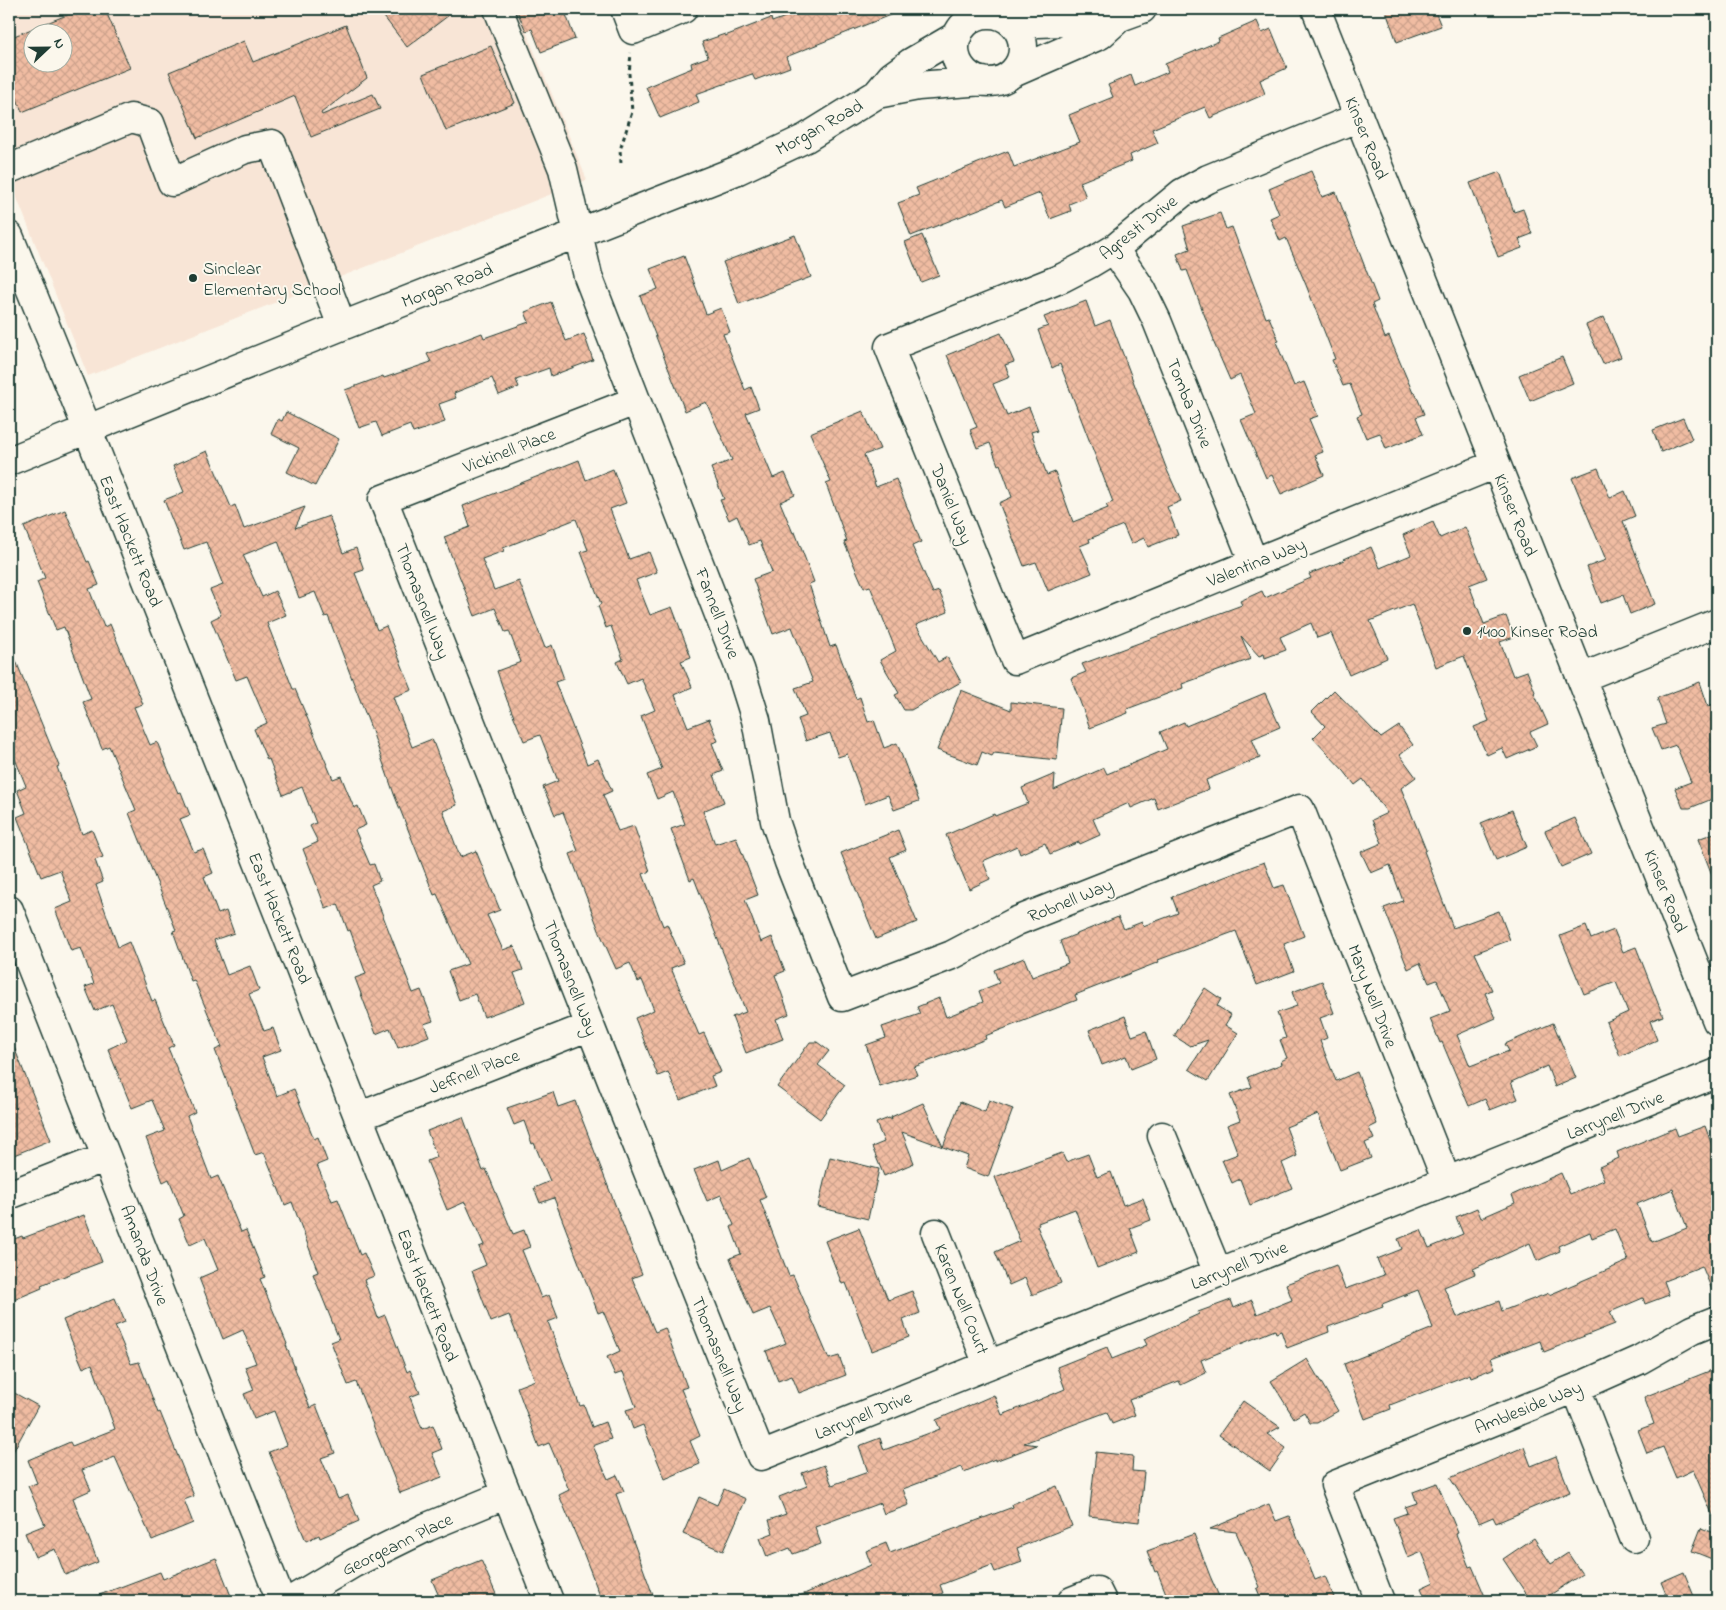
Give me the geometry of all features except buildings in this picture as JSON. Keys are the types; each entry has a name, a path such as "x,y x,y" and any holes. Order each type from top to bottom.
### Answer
{"street":[{"name":"Fannell Drive","path":"498,9 563,169 588,276 740,669 756,720 775,821 789,862 842,997"},
{"path":"629,19 683,9"},
{"name":"Kinser Road","path":"1316,9 1717,1021"},
{"path":"1131,13 1100,35 1013,73 1004,79 993,82 973,78 965,72 956,54 962,22 982,15 992,14 1063,22 1095,16 1131,13"},
{"path":"1004,16 1020,33 1023,43 1023,54 1013,73"},
{"name":"Morgan Road","path":"9,461 342,326 738,170 797,142 877,94 892,76 962,22"},
{"name":"Morgan Road","path":"877,94 918,86 983,81"},
{"name":"Agresti Drive","path":"889,347 1062,278 1114,249 1182,193 1208,179 1359,117"},
{"path":"9,169 131,118 150,123 172,182 245,149 272,144 342,326"},
{"name":"East Hackett Road","path":"9,236 87,428 549,1601"},
{"name":"Tomba Drive","path":"1114,249 1142,290 1157,321 1254,563"},
{"name":"Daniel Way","path":"889,347 1015,660"},
{"name":"Vickinell Place","path":"383,499 635,401"},
{"name":"Valentina Way","path":"1015,660 1496,464"},
{"name":"Thomasnell Way","path":"383,499 761,1456"},
{"path":"1581,678 1717,623"},
{"name":"Robnell Way","path":"842,997 952,955 1017,922 1300,809"},
{"name":"Mary Nell Drive","path":"1300,809 1446,1182"},
{"name":"Amanda Drive","path":"9,910 281,1601"},
{"name":"Jeffnell Place","path":"358,1117 590,1026"},
{"name":"Larrynell Drive","path":"761,1456 1717,1073"},
{"path":"1162,1136 1218,1273"},
{"path":"9,1195 106,1157"},
{"name":"Karen Nell Court","path":"936,1232 988,1365"},
{"name":"Ambleside Way","path":"1380,1601 1335,1485 1576,1388 1639,1360 1692,1330 1717,1320"},
{"path":"1576,1388 1634,1538"},
{"name":"Georgeann Place","path":"290,1601 354,1563 427,1527 507,1494"},
{"path":"1072,1601 1100,1596"}],"path":[{"path":"621,163 620,150 632,112 629,74 629,19"}],"shaded area":[{"name":"Sinclear Elementary School","path":"9,9 517,9 587,180 88,376 9,178"}],"place":[{"name":"Sinclear Elementary School","path":"193,278"},
{"name":"1400 Kinser Road","path":"1467,631"}]}
